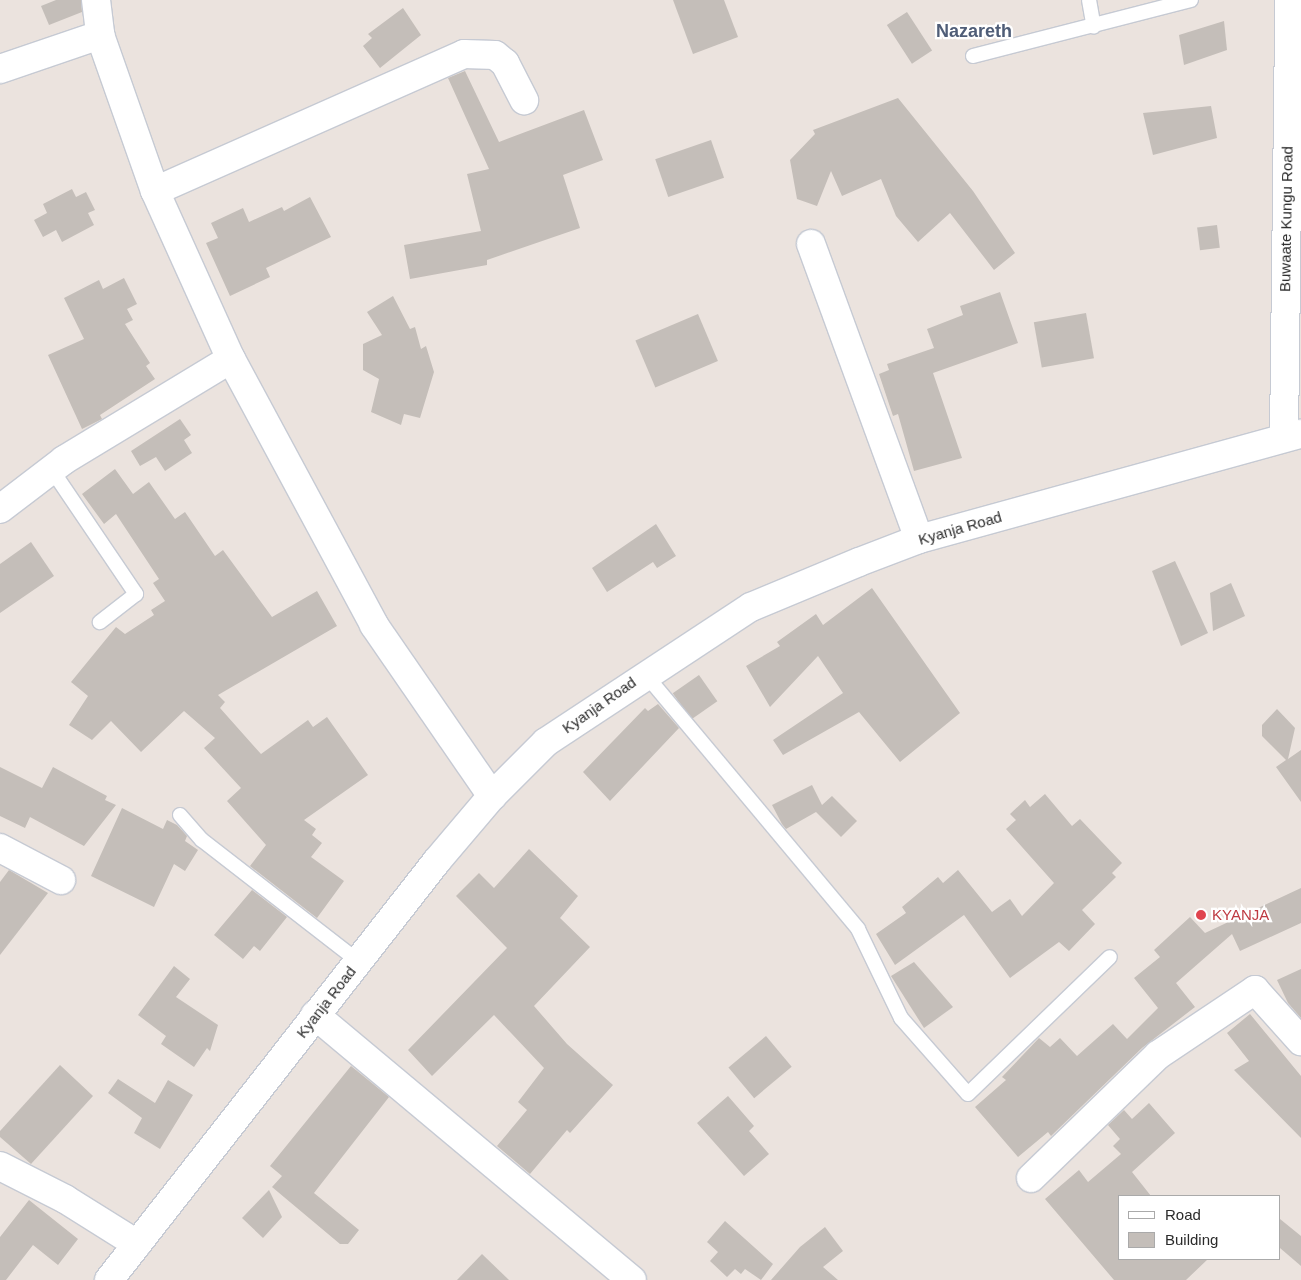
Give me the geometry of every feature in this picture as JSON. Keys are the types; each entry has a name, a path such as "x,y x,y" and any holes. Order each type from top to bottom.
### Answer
{"street":[{"path":"96,0 100,35 155,191 231,359 374,625 492,796"},
{"name":"Buwaate Kungu Road","path":"1289,0 1292,436"},
{"path":"0,69 100,35"},
{"path":"155,191 464,54 495,55 506,63 524,100"},
{"path":"811,244 919,539"},
{"path":"0,509 52,470 231,359"},
{"name":"Kyanja Road","path":"109,1280 358,961 492,796 546,742 645,674 751,607 919,539 1292,436"},
{"path":"0,848 62,880"},
{"path":"1031,1178 1158,1055 1255,990 1301,1041"},
{"path":"316,1015 632,1280"},
{"path":"0,1166 65,1199 136,1244"}],"lane":[{"path":"1089,0 1094,27"},
{"path":"974,56 1094,27 1192,0"},
{"path":"52,470 136,594 100,622"},
{"path":"645,674 858,929 902,1018 968,1094 1110,957"},
{"path":"180,815 202,840 358,961"}],"building":[{"path":"56,0 81,0 82,12 49,25 41,6"},
{"path":"673,0 724,0 738,37 693,54"},
{"path":"403,8 421,35 380,68 363,46 372,38 368,34"},
{"path":"907,12 932,51 912,64 887,25"},
{"path":"1224,21 1227,50 1184,65 1179,35"},
{"path":"465,71 499,142 584,110 603,160 563,175 580,228 487,260 487,265 410,279 404,245 481,231 467,174 489,169 448,78"},
{"path":"898,98 973,191 1015,253 994,270 950,213 918,242 896,216 881,179 842,196 831,171 817,206 797,199 790,160 815,134 813,130"},
{"path":"1211,106 1217,138 1153,155 1143,113"},
{"path":"711,140 724,178 668,197 655,159"},
{"path":"72,189 76,197 86,192 95,210 88,213 94,225 62,242 56,230 43,237 34,220 47,213 43,204"},
{"path":"310,197 331,237 266,268 270,277 230,296 206,243 218,238 211,223 243,208 249,222 282,207 284,211"},
{"path":"1217,225 1220,248 1200,250 1197,227"},
{"path":"124,278 137,304 127,309 133,320 125,324 150,363 146,366 155,379 100,415 102,419 82,429 48,355 84,339 64,298 99,280 103,289"},
{"path":"1000,292 1018,343 933,373 962,458 914,471 898,414 893,416 879,374 889,370 887,364 934,348 927,329 963,315 960,306"},
{"path":"393,296 410,329 415,327 421,349 426,346 434,372 420,418 404,414 401,425 371,412 379,379 363,370 363,344 382,335 367,312"},
{"path":"1086,313 1094,358 1042,368 1034,322"},
{"path":"698,314 718,361 655,388 635,341"},
{"path":"180,419 191,435 184,440 192,453 165,471 156,457 140,466 131,451"},
{"path":"115,469 133,494 149,482 175,519 185,512 215,556 223,550 272,617 317,591 337,626 218,695 225,702 220,708 261,754 308,720 313,727 327,717 368,775 304,820 316,829 312,835 322,843 311,857 344,881 317,918 250,866 266,845 227,801 241,788 204,748 215,738 184,711 141,752 111,721 92,740 69,725 88,696 71,682 116,627 125,634 154,615 151,610 165,601 153,583 159,579 116,514 104,524 82,494"},
{"path":"656,524 676,556 657,568 653,562 607,592 592,568"},
{"path":"31,542 54,576 0,613 0,564"},
{"path":"1175,561 1208,633 1181,646 1152,571"},
{"path":"1231,583 1245,616 1213,631 1210,593"},
{"path":"872,588 960,713 900,762 859,712 783,755 773,740 843,693 818,656 770,707 746,666 780,646 777,642 816,614 823,625"},
{"path":"699,675 717,701 691,720 673,693"},
{"path":"658,704 679,728 610,801 583,772 645,708 648,711"},
{"path":"1277,709 1295,728 1288,759 1301,750 1301,802 1276,767 1286,760 1262,736 1262,725"},
{"path":"0,767 42,788 53,767 107,796 105,800 116,805 84,846 30,817 25,828 0,816"},
{"path":"812,785 822,805 832,796 857,821 841,837 816,812 786,829 782,824 772,805"},
{"path":"1045,794 1072,826 1080,819 1122,863 1112,873 1116,877 1082,910 1095,924 1069,951 1059,942 1010,978 964,915 895,965 876,934 906,913 902,907 938,877 943,883 958,870 992,912 1010,899 1022,916 1054,883 1006,829 1016,820 1010,814 1025,800 1030,807"},
{"path":"122,808 163,829 167,820 177,825 187,836 185,841 198,850 185,871 174,864 154,907 91,876"},
{"path":"529,849 578,896 560,918 590,947 534,1006 567,1044 613,1085 570,1133 567,1130 530,1174 497,1146 527,1110 518,1102 544,1068 494,1015 432,1076 408,1050 507,948 456,896 479,873 494,888"},
{"path":"9,870 48,893 0,955 0,882"},
{"path":"1301,888 1301,923 1240,951 1232,934 1176,983 1195,1007 1142,1048 1051,1136 1048,1132 1018,1157 975,1107 1006,1080 1002,1077 1039,1038 1050,1047 1060,1038 1077,1056 1113,1024 1127,1039 1158,1008 1134,978 1160,957 1154,950 1190,917 1205,933"},
{"path":"252,890 287,917 260,951 254,946 243,959 214,935"},
{"path":"914,962 953,1007 924,1028 891,976"},
{"path":"174,966 190,979 176,997 218,1025 210,1051 207,1048 194,1067 161,1044 166,1036 138,1015"},
{"path":"1301,969 1301,1018 1288,1003 1277,980"},
{"path":"1250,1014 1301,1076 1301,1138 1234,1070 1249,1061 1227,1033"},
{"path":"766,1036 792,1067 754,1098 728,1067"},
{"path":"60,1065 93,1096 31,1164 0,1137 0,1131"},
{"path":"351,1066 389,1097 314,1193 359,1230 348,1244 340,1244 272,1187 282,1176 270,1166"},
{"path":"118,1079 155,1103 168,1080 193,1095 160,1149 134,1133 142,1118 108,1093"},
{"path":"728,1096 754,1126 749,1131 769,1154 744,1176 697,1123"},
{"path":"1149,1103 1175,1133 1132,1172 1150,1195 1118,1195 1118,1260 1207,1260 1186,1280 1114,1280 1045,1199 1079,1170 1088,1182 1121,1154 1113,1146 1120,1139 1108,1125 1124,1110 1132,1119"},
{"path":"269,1190 282,1217 263,1238 242,1218"},
{"path":"29,1200 78,1239 58,1265 33,1245 6,1280 0,1280 0,1237"},
{"path":"1281,1220 1301,1236 1301,1266 1281,1249"},
{"path":"725,1221 773,1264 761,1280 745,1269 741,1274 735,1269 727,1277 710,1261 718,1252 707,1242"},
{"path":"825,1227 843,1251 823,1267 838,1280 771,1280 800,1247"},
{"path":"482,1254 509,1280 457,1280"}],"place":[{"name":"KYANJA","path":"1201,915"}],"district":[{"name":"Nazareth","path":"974,31"}]}
